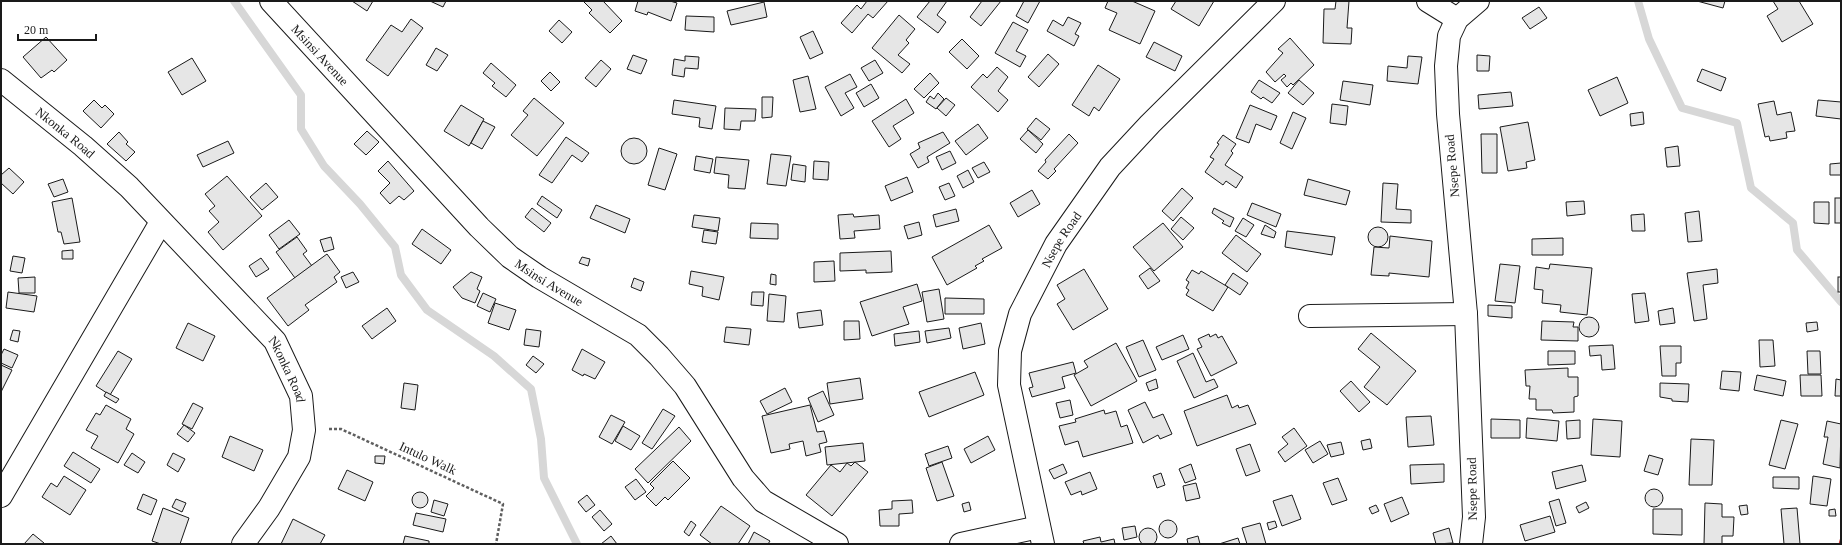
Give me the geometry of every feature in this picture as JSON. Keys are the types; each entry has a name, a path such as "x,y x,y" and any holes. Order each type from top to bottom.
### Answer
{"street":[{"name":"Msinsi Avenue","path":"271,1 479,227 510,257 539,277 638,335 659,356 685,386 743,478 763,500 838,544"},
{"name":"Nsepe Road","path":"1041,536 1009,385 1010,351 1020,314 1056,244 1110,167 1274,1"},
{"path":"1428,1 1457,19"},
{"name":"Nsepe Road","path":"1471,544 1474,517 1466,314 1448,114 1446,66 1449,36 1457,19 1478,1"},
{"name":"Nkonka Road","path":"1,80 84,146 128,187 275,341 301,396 304,430 299,457 269,508 243,544"},
{"path":"1,496 161,222"},
{"path":"1310,316 1466,314"},
{"path":"960,544 1041,536"}],"path":[{"name":"Intulo Walk","path":"304,430 341,429 503,504 496,544"}],"building":[{"path":"352,1 373,1 367,11"},
{"path":"430,1 446,1 443,7"},
{"path":"583,1 603,1 622,21 610,33 589,13 592,10"},
{"path":"638,1 670,1 677,3 671,21 648,12 647,15 635,11"},
{"path":"867,1 888,1 873,18 868,14 852,33 841,23 857,5 861,9"},
{"path":"930,1 947,1 937,15 946,22 938,33 917,17"},
{"path":"982,1 1001,1 981,26 970,17"},
{"path":"1024,1 1040,1 1028,23 1016,16"},
{"path":"1108,1 1132,1 1155,11 1140,44 1109,30 1117,13 1105,8"},
{"path":"1176,1 1214,1 1199,26 1171,9"},
{"path":"1336,1 1349,1 1347,28 1352,28 1351,44 1323,43 1324,9 1335,9"},
{"path":"1697,1 1725,1 1723,8"},
{"path":"1773,1 1799,1 1813,24 1782,42 1767,16 1778,9"},
{"path":"764,2 767,17 731,25 727,11"},
{"path":"1539,7 1547,18 1530,29 1522,18"},
{"path":"899,15 915,29 906,40 909,43 898,55 910,64 902,73 872,48"},
{"path":"686,16 714,17 714,32 685,30"},
{"path":"1068,17 1081,23 1075,34 1079,36 1074,46 1047,31 1053,20 1063,26"},
{"path":"411,19 423,28 388,76 366,60 391,25 402,32"},
{"path":"559,20 572,32 562,43 549,31"},
{"path":"1013,22 1028,30 1016,51 1026,56 1020,67 995,53"},
{"path":"813,31 823,53 810,59 800,37"},
{"path":"46,37 67,60 54,72 52,70 41,78 23,57"},
{"path":"1290,38 1314,65 1293,85 1291,83 1287,87 1281,80 1286,76 1284,74 1275,82 1266,72 1283,53 1278,49"},
{"path":"962,39 979,56 967,69 949,52"},
{"path":"1154,42 1182,56 1175,71 1146,57"},
{"path":"436,48 448,55 437,71 426,65"},
{"path":"1048,54 1059,64 1039,87 1028,77"},
{"path":"633,55 647,60 641,74 627,69"},
{"path":"1477,55 1490,56 1489,71 1477,71"},
{"path":"685,56 699,57 698,69 685,68 684,77 672,75 674,59 685,61"},
{"path":"1408,56 1422,57 1418,84 1387,81 1388,66 1407,68"},
{"path":"192,58 206,81 182,95 168,72"},
{"path":"601,60 611,69 596,87 585,78"},
{"path":"875,60 883,73 869,81 861,68"},
{"path":"491,63 516,85 506,97 492,86 495,83 483,73"},
{"path":"1098,65 1120,79 1099,111 1094,107 1089,116 1072,105"},
{"path":"997,67 1008,77 998,91 1008,100 998,112 971,87 983,74 987,78"},
{"path":"1702,69 1726,78 1721,91 1697,81"},
{"path":"550,72 560,82 551,91 541,81"},
{"path":"930,73 939,83 924,98 914,89"},
{"path":"850,74 857,87 845,93 854,108 841,116 825,87"},
{"path":"808,76 816,109 800,112 793,80"},
{"path":"1617,77 1628,103 1600,116 1588,90"},
{"path":"1259,80 1280,93 1272,103 1263,97 1261,99 1251,92"},
{"path":"1299,80 1314,93 1303,105 1288,93"},
{"path":"1343,81 1373,85 1370,105 1340,100"},
{"path":"871,84 879,98 864,107 856,93"},
{"path":"1511,92 1513,106 1479,109 1478,95"},
{"path":"938,93 944,99 936,109 926,102 930,96 934,99"},
{"path":"762,97 773,97 772,117 762,118"},
{"path":"534,98 564,123 537,156 511,135 528,115 523,111"},
{"path":"946,98 955,105 946,116 937,108"},
{"path":"906,99 914,113 893,126 901,139 889,147 872,121"},
{"path":"94,100 102,108 105,105 114,114 101,128 83,111"},
{"path":"674,100 716,106 712,129 699,127 700,118 672,114"},
{"path":"1818,100 1841,102 1841,119 1816,116"},
{"path":"1774,101 1777,115 1791,112 1795,131 1786,132 1787,138 1770,141 1769,136 1765,137 1758,104"},
{"path":"1332,104 1348,106 1346,125 1330,123"},
{"path":"461,105 484,119 469,146 444,131"},
{"path":"1250,105 1277,116 1271,130 1256,124 1249,143 1236,138"},
{"path":"725,108 756,109 755,121 741,121 740,130 724,129"},
{"path":"1293,112 1306,118 1292,149 1280,143"},
{"path":"1643,112 1644,124 1631,126 1630,114"},
{"path":"1036,118 1050,129 1041,140 1027,129"},
{"path":"483,121 495,127 482,149 471,143"},
{"path":"1528,122 1535,160 1526,162 1527,168 1508,171 1500,127"},
{"path":"978,124 988,138 966,155 955,141"},
{"path":"1028,130 1043,144 1036,153 1020,139"},
{"path":"367,131 379,142 366,155 354,144"},
{"path":"119,132 128,142 126,144 135,152 126,161 107,144"},
{"path":"943,132 950,143 927,157 929,162 918,168 910,154 920,148 918,143"},
{"path":"1069,134 1078,143 1054,169 1056,171 1048,179 1038,171 1046,162 1045,160"},
{"path":"1481,134 1497,134 1497,173 1482,173"},
{"path":"1223,135 1236,144 1231,151 1233,153 1225,165 1243,177 1236,188 1226,181 1223,185 1205,172 1214,159 1210,157"},
{"path":"566,137 589,153 582,162 572,155 552,183 539,175"},
{"path":"634,138 643,142 647,151 643,160 634,164 625,160 621,151 625,142"},
{"path":"228,141 234,153 203,167 197,155"},
{"path":"1678,146 1680,166 1667,167 1665,148"},
{"path":"659,148 677,154 665,190 648,185"},
{"path":"950,151 956,163 942,170 936,157"},
{"path":"771,154 791,156 786,186 767,184"},
{"path":"696,156 713,159 710,173 694,170"},
{"path":"716,157 749,160 745,189 728,188 729,175 714,173"},
{"path":"388,161 414,191 404,200 399,196 390,204 380,193 390,183 378,171"},
{"path":"814,161 829,162 828,180 813,179"},
{"path":"984,162 990,172 978,178 972,168"},
{"path":"1841,163 1841,175 1830,175 1830,164"},
{"path":"793,164 806,166 805,182 791,180"},
{"path":"9,168 24,182 13,194 1,183 1,175"},
{"path":"968,170 974,182 963,188 957,176"},
{"path":"227,176 262,216 223,250 208,232 219,222 209,211 215,206 205,194"},
{"path":"907,177 913,192 891,201 885,186"},
{"path":"63,179 68,192 54,197 48,184"},
{"path":"1308,179 1350,191 1346,205 1304,195"},
{"path":"266,183 278,197 262,210 250,197"},
{"path":"949,183 955,196 945,200 939,187"},
{"path":"1383,183 1398,184 1396,209 1411,210 1411,223 1381,222"},
{"path":"1182,188 1193,198 1173,221 1162,211"},
{"path":"1032,190 1040,204 1018,217 1010,203"},
{"path":"542,196 562,210 557,218 537,204"},
{"path":"72,198 80,242 64,244 61,232 58,232 52,202"},
{"path":"1835,198 1841,198 1841,223 1835,223"},
{"path":"1584,201 1585,214 1567,216 1566,202"},
{"path":"1814,202 1829,202 1829,224 1814,223"},
{"path":"1252,203 1281,214 1276,227 1247,215"},
{"path":"596,205 630,219 625,233 590,218"},
{"path":"532,208 551,223 544,232 525,217"},
{"path":"1214,208 1234,218 1230,227 1222,223 1224,221 1212,213"},
{"path":"956,209 959,221 936,227 933,215"},
{"path":"1699,211 1702,241 1688,242 1685,213"},
{"path":"853,214 854,217 879,215 880,229 854,231 855,238 840,239 838,215"},
{"path":"1644,214 1645,231 1632,231 1631,215"},
{"path":"694,215 720,218 718,231 692,227"},
{"path":"1181,217 1194,228 1183,240 1171,229"},
{"path":"1243,218 1254,225 1246,237 1235,231"},
{"path":"289,220 300,234 279,249 269,235"},
{"path":"919,222 922,235 908,239 904,226"},
{"path":"751,223 778,224 778,239 750,238"},
{"path":"1163,223 1183,247 1154,271 1133,247"},
{"path":"989,225 1002,248 982,259 984,261 975,266 977,268 947,285 932,257"},
{"path":"1265,225 1276,232 1274,238 1261,234"},
{"path":"1378,227 1385,230 1388,237 1385,244 1378,247 1371,244 1368,237 1371,230"},
{"path":"422,229 451,250 441,264 412,244"},
{"path":"704,230 718,232 716,244 702,242"},
{"path":"1287,231 1335,237 1332,255 1285,247"},
{"path":"1236,235 1261,254 1247,272 1222,253"},
{"path":"1390,236 1432,241 1429,277 1389,273 1389,276 1371,275 1374,247 1389,248"},
{"path":"297,237 307,251 303,254 312,266 295,278 276,252"},
{"path":"331,237 334,249 324,252 320,240"},
{"path":"1563,238 1563,255 1532,255 1532,239"},
{"path":"73,250 73,259 62,259 62,251"},
{"path":"891,251 892,272 866,273 866,270 840,271 840,253"},
{"path":"327,254 340,272 334,277 337,282 305,305 309,310 288,326 267,298"},
{"path":"13,256 25,258 22,273 10,271"},
{"path":"582,257 590,259 588,266 579,263"},
{"path":"261,258 269,269 256,277 249,266"},
{"path":"834,261 835,281 814,282 814,262"},
{"path":"1500,264 1520,266 1515,303 1495,301"},
{"path":"1550,264 1592,268 1587,315 1560,312 1561,305 1542,303 1543,290 1534,289 1536,267 1549,269"},
{"path":"1150,268 1160,281 1148,289 1139,276"},
{"path":"1084,269 1108,309 1073,330 1057,304 1065,299 1057,285"},
{"path":"1717,269 1718,283 1703,285 1707,319 1694,321 1687,273"},
{"path":"1192,270 1199,274 1201,271 1228,287 1213,311 1186,295 1189,290 1186,288 1189,282 1186,280"},
{"path":"691,271 724,277 719,300 702,296 703,287 689,284"},
{"path":"353,272 359,282 346,288 341,277"},
{"path":"471,272 482,277 477,289 480,291 475,303 462,298 453,287"},
{"path":"1233,273 1248,283 1240,295 1225,285"},
{"path":"771,274 776,275 776,285 770,284"},
{"path":"35,277 35,293 19,293 18,278"},
{"path":"1838,277 1841,277 1841,292 1838,292"},
{"path":"634,278 644,282 641,291 631,287"},
{"path":"917,284 922,301 903,307 909,324 872,336 860,302"},
{"path":"939,289 944,319 927,322 922,292"},
{"path":"8,292 37,296 34,312 6,308"},
{"path":"752,292 764,292 763,306 751,305"},
{"path":"483,293 496,299 490,312 477,306"},
{"path":"1645,293 1649,321 1635,323 1632,294"},
{"path":"769,294 786,296 784,322 767,321"},
{"path":"945,298 984,299 984,314 945,314"},
{"path":"495,303 516,310 509,330 488,323"},
{"path":"1488,305 1512,306 1512,318 1488,316"},
{"path":"387,308 396,321 372,339 362,326"},
{"path":"1673,308 1675,323 1660,325 1658,311"},
{"path":"821,310 823,325 799,328 797,313"},
{"path":"1589,317 1596,320 1599,327 1596,334 1589,337 1582,334 1579,327 1582,320"},
{"path":"844,321 859,321 860,339 844,340"},
{"path":"1542,321 1574,322 1573,327 1578,327 1578,341 1541,340"},
{"path":"1817,322 1818,330 1807,332 1806,323"},
{"path":"188,323 215,336 203,361 176,348"},
{"path":"981,323 985,344 963,349 959,328"},
{"path":"726,327 751,329 749,345 724,342"},
{"path":"949,328 951,338 927,343 925,331"},
{"path":"526,329 541,331 539,347 524,345"},
{"path":"13,330 20,331 18,342 10,340"},
{"path":"919,331 920,342 895,346 894,334"},
{"path":"1371,333 1416,371 1387,405 1364,387 1380,367 1358,349"},
{"path":"1209,334 1210,337 1216,334 1218,338 1222,336 1237,363 1211,376 1197,349 1202,347 1198,339"},
{"path":"1183,335 1189,349 1162,360 1156,347"},
{"path":"1143,340 1156,370 1139,377 1126,347"},
{"path":"1759,340 1773,340 1775,366 1760,367"},
{"path":"1116,343 1137,381 1091,406 1074,375 1088,367 1084,361"},
{"path":"1613,345 1615,369 1602,370 1601,355 1590,356 1589,346"},
{"path":"1660,346 1681,346 1681,363 1676,363 1676,376 1662,376"},
{"path":"4,349 18,355 12,368 1,363 1,355"},
{"path":"582,349 605,362 595,379 584,374 583,376 572,370"},
{"path":"118,351 132,359 110,395 96,386"},
{"path":"1548,351 1575,351 1575,364 1548,365"},
{"path":"1807,351 1820,351 1821,374 1808,374"},
{"path":"1193,353 1206,382 1214,379 1218,387 1194,398 1177,361"},
{"path":"533,356 544,364 536,373 526,365"},
{"path":"1073,362 1076,373 1062,377 1065,388 1032,397 1029,388 1033,387 1029,373"},
{"path":"1,365 12,370 1,392"},
{"path":"1568,368 1568,377 1578,377 1578,396 1574,397 1574,412 1553,413 1552,410 1536,410 1536,399 1529,399 1530,386 1526,386 1525,370"},
{"path":"1722,371 1741,372 1739,391 1720,389"},
{"path":"975,372 984,395 929,417 919,392"},
{"path":"1757,375 1786,381 1783,396 1754,390"},
{"path":"1800,375 1821,375 1822,396 1801,396"},
{"path":"860,378 863,399 830,404 827,383"},
{"path":"1156,379 1158,388 1149,391 1146,383"},
{"path":"1836,379 1841,380 1841,396 1835,396"},
{"path":"1351,381 1370,402 1359,412 1340,391"},
{"path":"404,383 418,385 415,410 401,408"},
{"path":"1660,383 1689,384 1688,402 1672,401 1672,399 1660,397"},
{"path":"785,388 792,402 767,414 760,401"},
{"path":"823,391 834,415 818,422 808,398"},
{"path":"106,392 119,399 116,403 104,396"},
{"path":"1227,395 1232,408 1238,405 1239,408 1248,405 1256,424 1197,446 1184,411"},
{"path":"1070,400 1073,415 1060,418 1056,403"},
{"path":"1145,402 1153,418 1163,414 1172,434 1160,439 1158,435 1143,443 1128,410"},
{"path":"193,403 203,408 192,429 182,424"},
{"path":"106,405 131,419 126,429 134,434 118,463 91,448 98,436 86,430 96,413 100,415"},
{"path":"810,405 817,432 824,431 827,442 819,444 821,452 806,456 803,441 789,444 790,449 771,453 762,416"},
{"path":"663,409 675,416 652,449 642,443"},
{"path":"1104,410 1105,414 1116,411 1121,427 1127,425 1133,443 1083,457 1078,441 1065,445 1059,426 1076,422 1075,419"},
{"path":"611,415 625,422 612,444 599,437"},
{"path":"1431,416 1434,445 1408,447 1406,417"},
{"path":"1527,418 1559,421 1557,441 1526,438"},
{"path":"1491,419 1520,420 1520,438 1491,438"},
{"path":"1593,419 1622,421 1620,457 1591,455"},
{"path":"1580,420 1580,438 1567,439 1566,421"},
{"path":"1781,420 1798,424 1785,469 1769,465"},
{"path":"1827,421 1841,424 1840,468 1823,464 1828,437 1824,437"},
{"path":"184,425 195,433 188,442 177,434"},
{"path":"623,426 640,436 631,450 615,441"},
{"path":"679,427 691,441 648,483 635,469"},
{"path":"1294,428 1307,446 1285,462 1278,452 1288,444 1282,437"},
{"path":"230,436 263,450 254,471 222,457"},
{"path":"988,436 995,450 971,463 964,449"},
{"path":"1370,439 1372,448 1363,450 1361,441"},
{"path":"1691,439 1714,440 1712,485 1689,485"},
{"path":"1320,441 1328,454 1313,463 1305,450"},
{"path":"1341,442 1344,454 1331,457 1327,445"},
{"path":"863,443 865,461 827,465 825,447"},
{"path":"1250,444 1260,471 1246,476 1236,449"},
{"path":"948,446 952,458 929,466 925,454"},
{"path":"73,452 100,469 91,483 64,466"},
{"path":"132,453 145,462 138,473 124,465"},
{"path":"173,453 185,459 178,472 167,465"},
{"path":"1649,455 1663,459 1658,475 1644,471"},
{"path":"375,456 385,456 384,464 375,463"},
{"path":"673,461 690,478 668,500 665,497 656,506 646,496 654,488 650,484"},
{"path":"855,462 868,472 832,516 806,495 831,465 840,472 847,463 851,466"},
{"path":"942,462 954,496 937,501 926,468"},
{"path":"1063,464 1067,473 1054,479 1049,470"},
{"path":"1191,464 1196,479 1185,483 1179,469"},
{"path":"1444,464 1444,482 1411,484 1410,465"},
{"path":"1582,465 1586,481 1556,489 1552,472"},
{"path":"347,470 373,482 365,501 338,489"},
{"path":"1090,472 1097,489 1082,495 1081,491 1071,495 1065,482"},
{"path":"1161,473 1165,485 1157,488 1153,476"},
{"path":"64,476 86,490 70,515 42,497 51,483 57,487"},
{"path":"1813,476 1831,479 1827,506 1810,504"},
{"path":"1773,477 1799,477 1799,489 1773,488"},
{"path":"1338,478 1347,500 1332,505 1323,483"},
{"path":"636,479 646,492 635,500 625,487"},
{"path":"1196,483 1200,498 1186,501 1183,486"},
{"path":"1654,489 1660,492 1663,498 1660,504 1654,507 1648,504 1645,498 1648,492"},
{"path":"420,492 426,494 428,500 426,506 420,508 414,506 412,500 414,494"},
{"path":"143,494 157,500 151,515 137,509"},
{"path":"587,495 595,505 586,512 578,502"},
{"path":"1292,495 1301,519 1282,526 1273,501"},
{"path":"1402,497 1409,514 1391,522 1384,504"},
{"path":"176,499 186,503 182,512 172,507"},
{"path":"1559,499 1566,523 1556,526 1549,502"},
{"path":"434,500 448,504 444,516 431,512"},
{"path":"912,500 913,513 899,514 899,526 880,526 879,510 892,509 892,501"},
{"path":"969,502 971,510 964,512 962,504"},
{"path":"1586,502 1589,508 1579,513 1576,507"},
{"path":"1705,503 1722,504 1722,517 1734,517 1733,536 1722,536 1722,544 1704,544"},
{"path":"1376,505 1379,511 1372,514 1369,508"},
{"path":"1747,505 1748,514 1741,515 1739,506"},
{"path":"721,506 750,526 738,544 712,544 700,535"},
{"path":"163,508 189,518 180,544 161,544 152,541"},
{"path":"1797,508 1800,544 1784,544 1781,509"},
{"path":"1653,509 1682,509 1682,535 1653,534"},
{"path":"1835,509 1836,516 1829,516 1829,510"},
{"path":"600,510 612,524 604,531 592,517"},
{"path":"416,513 446,519 443,532 413,525"},
{"path":"1550,516 1555,532 1525,541 1520,525"},
{"path":"293,519 325,535 320,544 281,544"},
{"path":"1168,520 1174,523 1177,529 1174,535 1168,538 1162,535 1159,529 1162,523"},
{"path":"691,521 696,525 689,536 684,532"},
{"path":"1275,521 1277,527 1269,530 1267,523"},
{"path":"1260,523 1266,544 1247,544 1242,528"},
{"path":"1135,526 1137,537 1124,540 1122,528"},
{"path":"1148,528 1154,531 1157,537 1154,543 1148,546 1142,543 1139,537 1142,531"},
{"path":"1449,528 1453,543 1436,544 1433,533"},
{"path":"754,532 770,541 768,544 748,544"},
{"path":"33,534 44,543 24,544"},
{"path":"405,536 429,541 429,544 403,544"},
{"path":"611,536 617,544 601,544"},
{"path":"1198,536 1200,544 1188,544 1187,539"},
{"path":"1100,537 1101,542 1114,539 1115,544 1084,544 1083,541"},
{"path":"1238,538 1240,544 1219,544"}],"waterway":[{"path":"234,1 301,95 301,129 324,166 360,204 395,247 401,275 427,310 494,356 531,389 541,439 544,478 577,544"},
{"path":"1638,1 1649,39 1682,108 1737,123 1751,188 1793,223 1797,250 1841,302"}],"power":[{"path":"1839,544 1841,537"}]}
